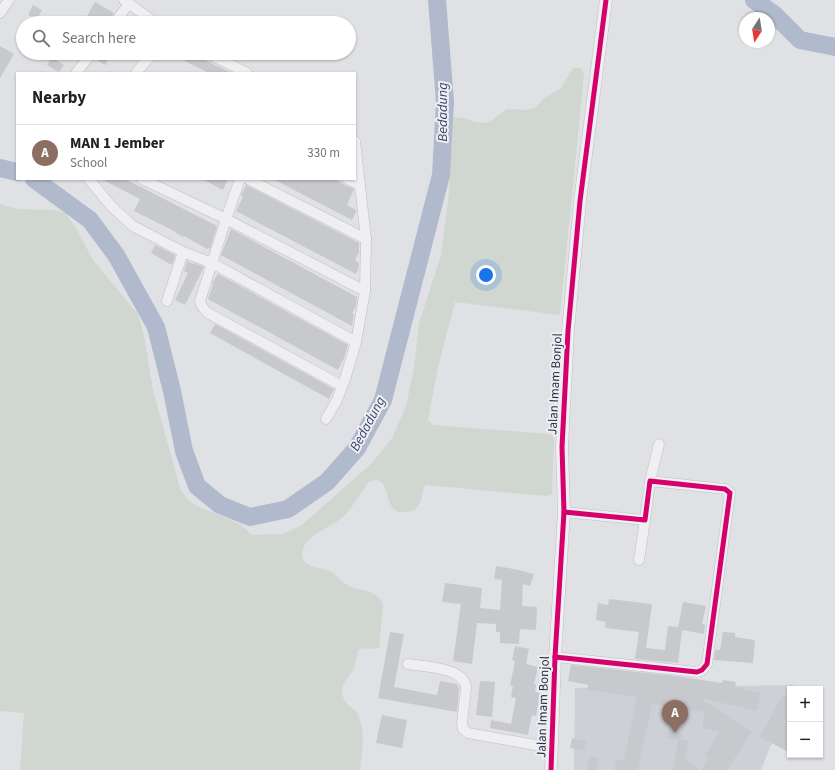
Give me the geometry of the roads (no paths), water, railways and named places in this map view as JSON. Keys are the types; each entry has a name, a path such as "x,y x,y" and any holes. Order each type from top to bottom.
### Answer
{"street":[{"path":"0,13 9,0"},
{"name":"Jalan Imam Bonjol","path":"551,770 555,657 564,512 562,447 570,306 580,201 606,0"},
{"path":"118,16 126,2 146,16"},
{"path":"77,72 86,60"},
{"path":"137,72 146,60"},
{"path":"221,60 245,72"},
{"path":"326,419 337,400 346,376 356,342 365,291 366,239 356,150"},
{"path":"90,180 111,206 133,226 184,252 212,263 356,342"},
{"path":"144,180 226,218 365,291"},
{"path":"240,180 200,301 201,305 203,309 342,386"},
{"path":"250,180 366,239"},
{"path":"349,180 360,185"},
{"path":"167,301 184,252"},
{"path":"639,560 650,481 659,444"},
{"path":"555,657 697,672 706,668 730,493 726,489 650,481"},
{"path":"564,512 645,520"},
{"path":"408,664 450,671 462,678 466,683 462,723 463,729 468,733 552,748"}],"waterway":[{"name":"Bedadung","path":"35,180 90,220 116,255 156,327 172,391 184,451 197,486 220,505 250,517 288,509 327,482 357,448 383,400 441,175 445,102 437,0"},
{"name":"Bedadung","path":"754,0 775,15 800,40 835,47"},
{"name":"Bedadung","path":"0,168 16,172"}],"place":[{"name":"MAN 1 Jember","path":"675,733"}]}
